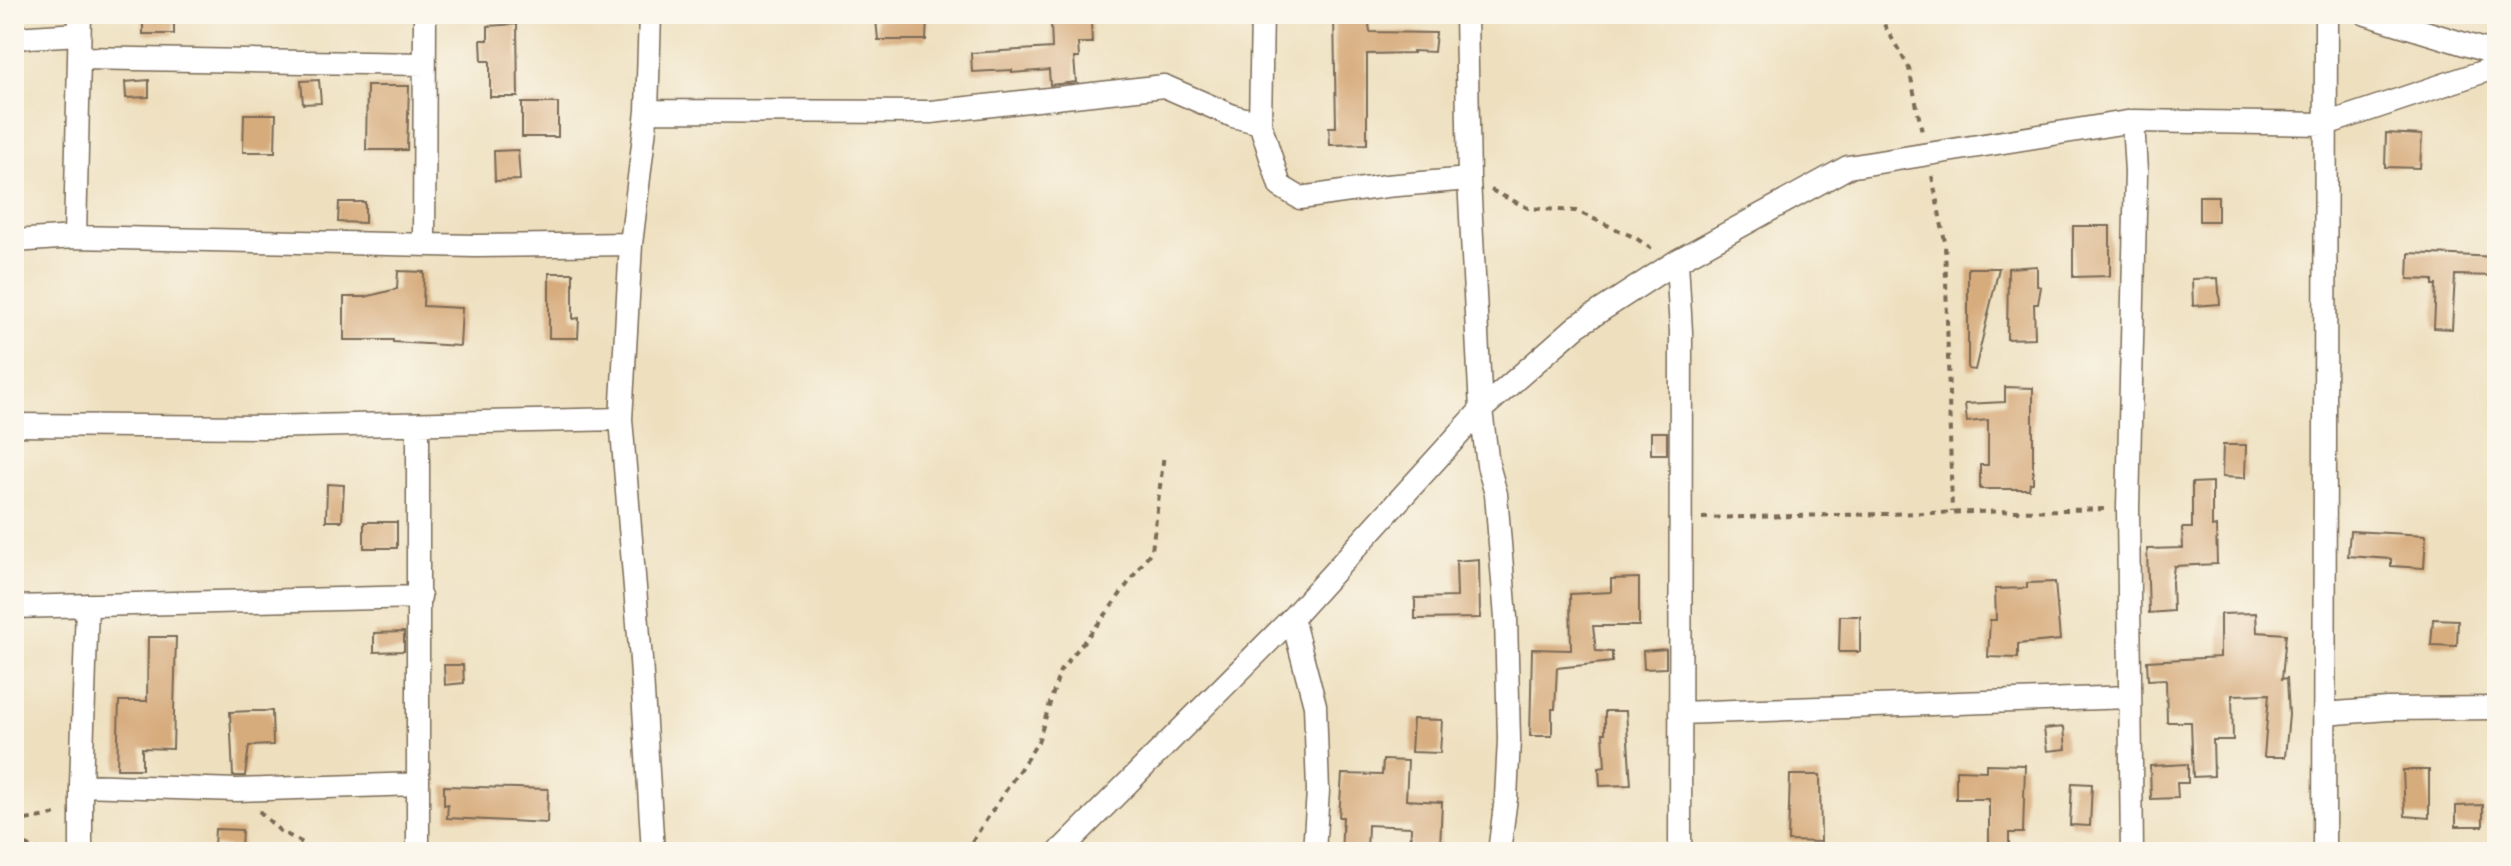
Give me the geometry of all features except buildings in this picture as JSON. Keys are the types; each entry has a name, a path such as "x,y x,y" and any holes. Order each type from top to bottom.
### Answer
{"street":[{"path":"424,245 425,14"},
{"path":"650,14 647,111 631,244 621,419 653,852"},
{"path":"1262,14 1260,123 1280,186 1300,198 1469,179"},
{"path":"1466,14 1469,179 1481,410 1488,465 1496,494 1506,618 1509,740 1499,852"},
{"path":"2324,852 2326,14"},
{"path":"2366,14 2497,54"},
{"path":"14,38 80,24 75,237"},
{"path":"80,58 424,64"},
{"path":"1059,852 1292,618 1481,410 1577,326 1677,261 1848,167 2133,121 2326,124 2497,67"},
{"path":"647,111 931,112 1164,86 1233,116 1260,123"},
{"path":"2132,852 2128,508 2136,172 2133,121"},
{"path":"14,241 75,237 424,245 631,244"},
{"path":"1677,261 1681,332 1680,852"},
{"path":"14,425 262,427 621,419"},
{"path":"418,424 418,852"},
{"path":"14,607 420,597"},
{"path":"81,852 87,605"},
{"path":"1292,618 1315,705 1318,791 1314,852"},
{"path":"1680,713 2130,697"},
{"path":"2324,714 2387,709 2497,708"},
{"path":"81,785 237,790 417,784"}],"path":[{"path":"1878,14 1909,68 1945,242 1952,512"},
{"path":"1469,179 1528,208 1576,211 1636,238 1657,253 1677,261"},
{"path":"965,852 1038,742 1060,671 1152,550 1164,454"},
{"path":"1681,518 2128,508"},
{"path":"14,822 59,814 81,785"},
{"path":"237,790 280,831 320,852"},
{"path":"14,840 43,852"}]}
